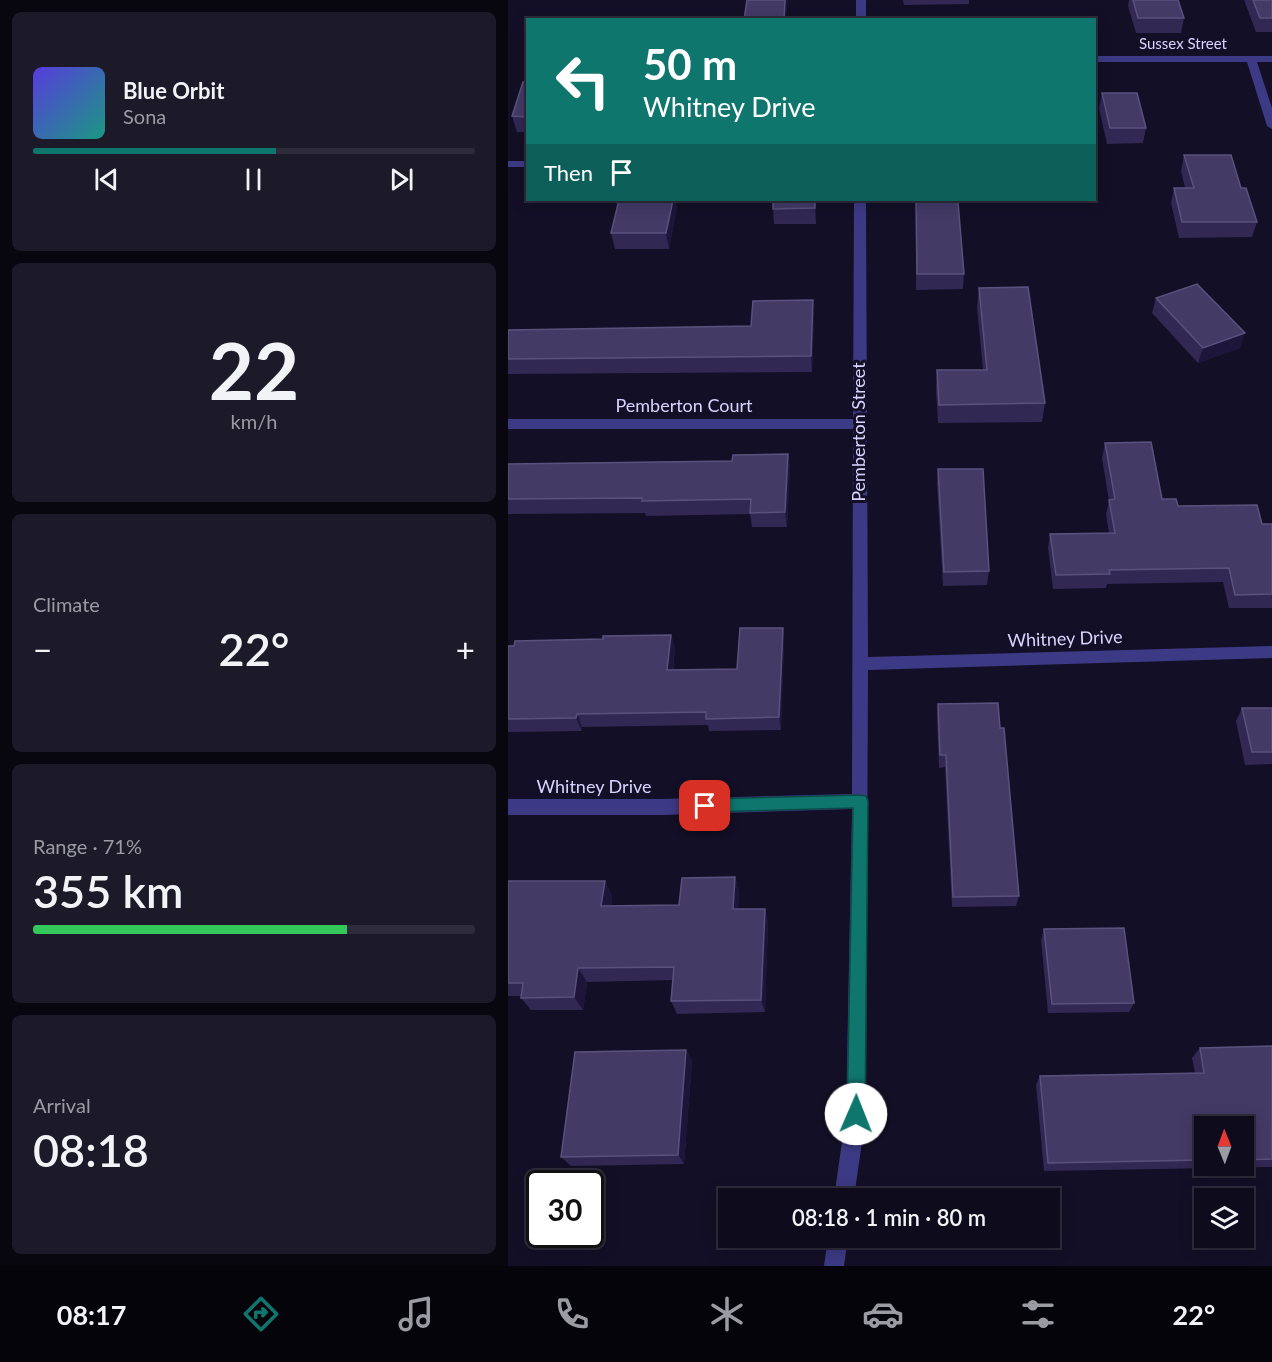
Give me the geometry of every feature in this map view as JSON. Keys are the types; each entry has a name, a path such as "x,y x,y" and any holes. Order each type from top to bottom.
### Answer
{"street":[{"path":"861,0 861,18"},
{"name":"Sussex Street","path":"1096,59 1272,60"},
{"path":"1251,59 1272,126"},
{"path":"508,164 526,164"},
{"name":"Pemberton Street","path":"860,201 860,801"},
{"name":"Pemberton Court","path":"508,424 859,424"},
{"name":"Whitney Drive","path":"860,664 1272,652"},
{"path":"845,1188 856,1114 860,801"},
{"name":"Whitney Drive","path":"508,807 661,807 860,801"},
{"path":"834,1266 837,1248"}],"building":[{"path":"747,0 785,0 784,18 744,18"},
{"path":"1133,0 1178,0 1184,18 1138,18"},
{"path":"1253,0 1272,0 1272,18 1260,18"},
{"path":"523,82 526,82 526,117 512,116"},
{"path":"1102,93 1137,93 1146,128 1110,128"},
{"path":"1184,155 1231,155 1241,188 1246,188 1257,222 1182,222 1174,188 1194,188"},
{"path":"619,201 673,201 666,233 611,233"},
{"path":"773,201 815,201 815,208 773,209"},
{"path":"916,202 958,202 964,274 917,274"},
{"path":"1197,284 1245,333 1203,348 1156,298"},
{"path":"1028,287 1045,403 939,405 937,370 987,370 979,288"},
{"path":"813,300 811,356 508,359 508,330 751,326 753,301"},
{"path":"1151,442 1162,499 1176,499 1178,506 1257,505 1262,524 1272,524 1272,594 1235,595 1229,568 1109,570 1110,574 1056,575 1050,534 1115,533 1109,500 1115,499 1105,443"},
{"path":"788,454 785,512 750,513 751,499 642,501 642,498 508,499 508,464 732,461 733,455"},
{"path":"938,469 983,469 989,571 944,572"},
{"path":"740,628 783,628 779,717 706,719 706,712 577,714 576,718 508,719 508,646 514,646 515,641 671,635 667,670 737,669"},
{"path":"998,703 1000,728 1004,728 1019,896 953,897 946,755 940,755 938,704"},
{"path":"1242,708 1272,708 1272,752 1252,752"},
{"path":"735,877 733,909 765,909 761,1000 671,1001 674,967 578,968 574,997 521,998 523,983 508,983 508,881 605,881 601,906 679,905 682,878"},
{"path":"1124,928 1134,1003 1052,1004 1044,929"},
{"path":"1272,1046 1272,1159 1254,1160 1254,1116 1194,1116 1194,1160 1048,1163 1040,1076 1204,1073 1200,1048"},
{"path":"686,1050 678,1155 561,1157 575,1052"}],"route":[{"path":"705,806 860,801 856,1114"}]}
